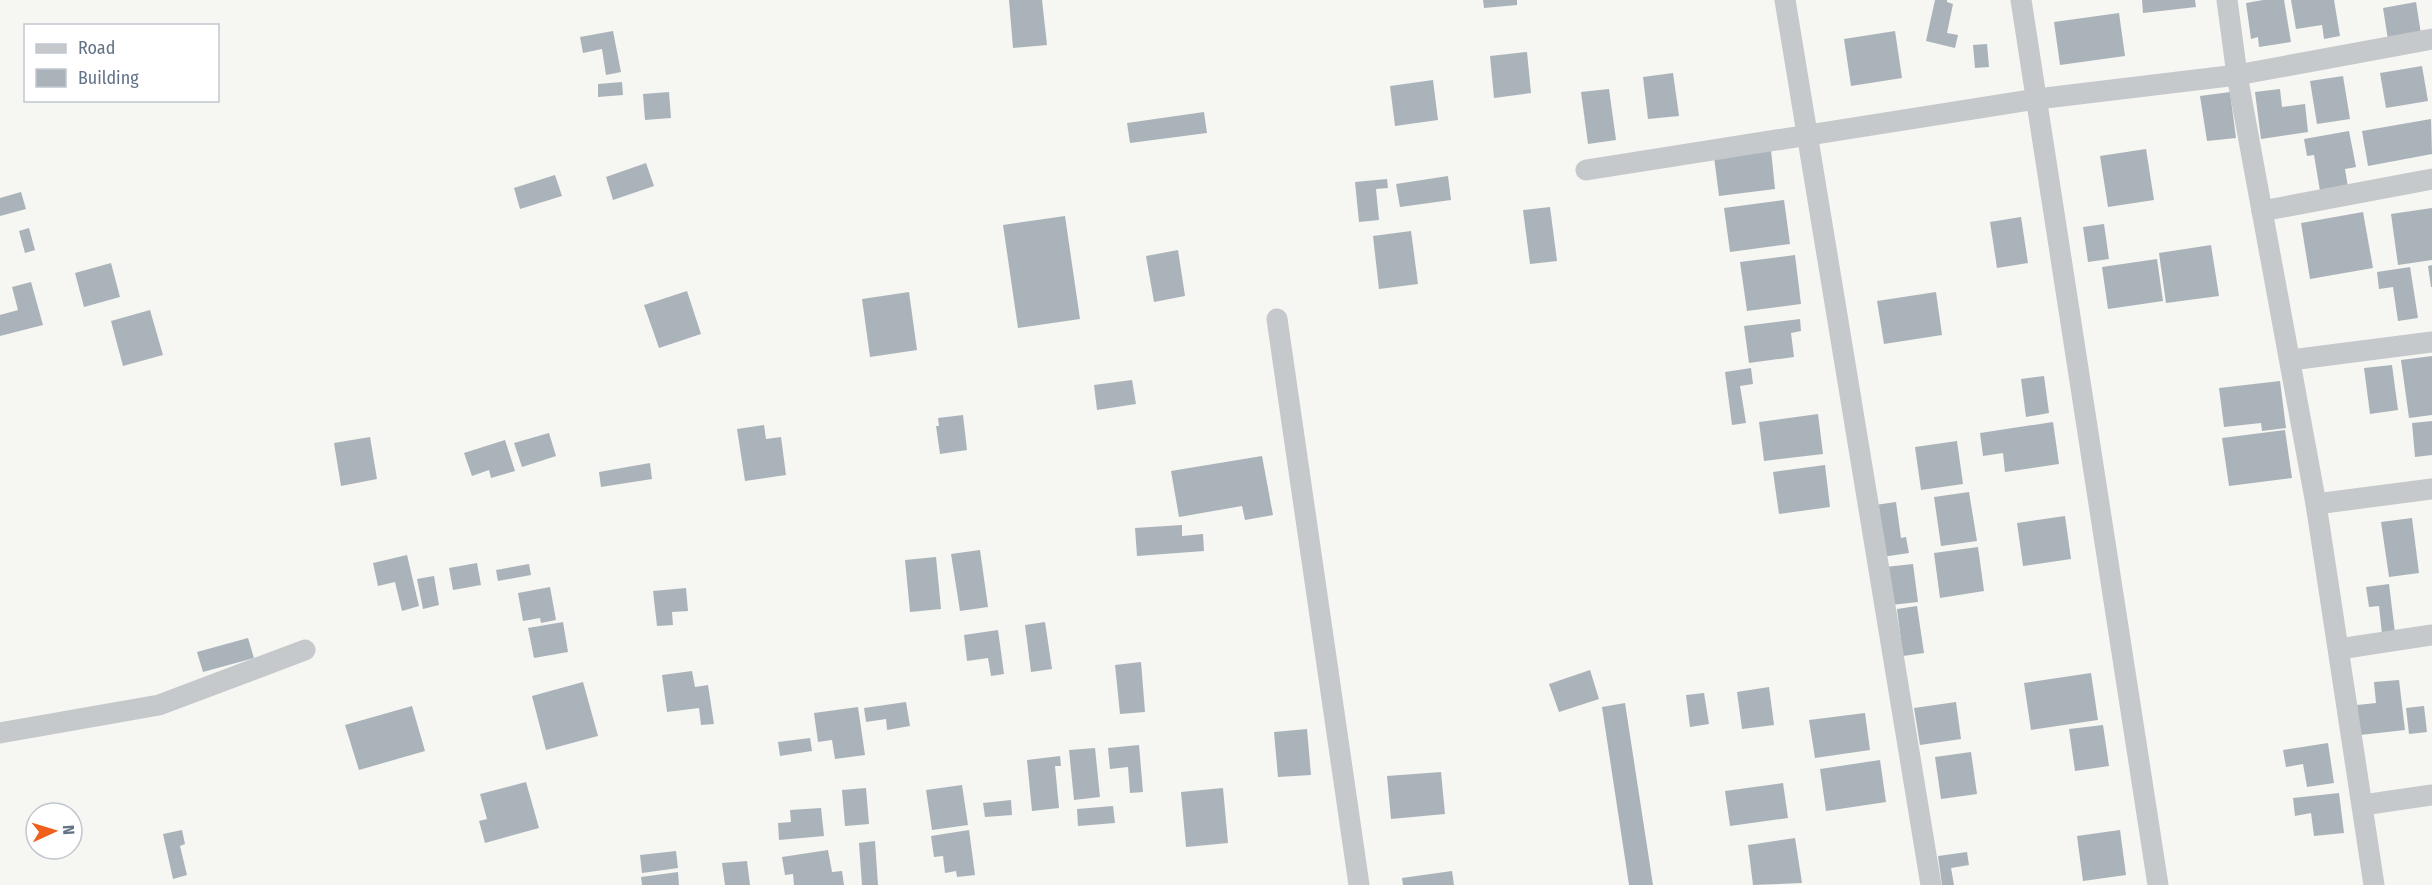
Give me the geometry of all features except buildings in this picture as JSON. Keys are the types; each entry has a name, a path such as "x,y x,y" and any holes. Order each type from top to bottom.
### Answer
{"street":[{"path":"1785,0 1931,885"},
{"path":"2021,0 2158,885"},
{"path":"2227,0 2237,75 2316,504 2374,885"},
{"path":"1586,170 2037,99 2237,75 2432,39"},
{"path":"2262,211 2432,179"},
{"path":"1277,319 1359,885"},
{"path":"2291,360 2432,342"},
{"path":"2316,504 2432,489"},
{"path":"2338,649 2432,635"},
{"path":"0,733 159,705 305,650"},
{"path":"2362,805 2432,795"}]}
